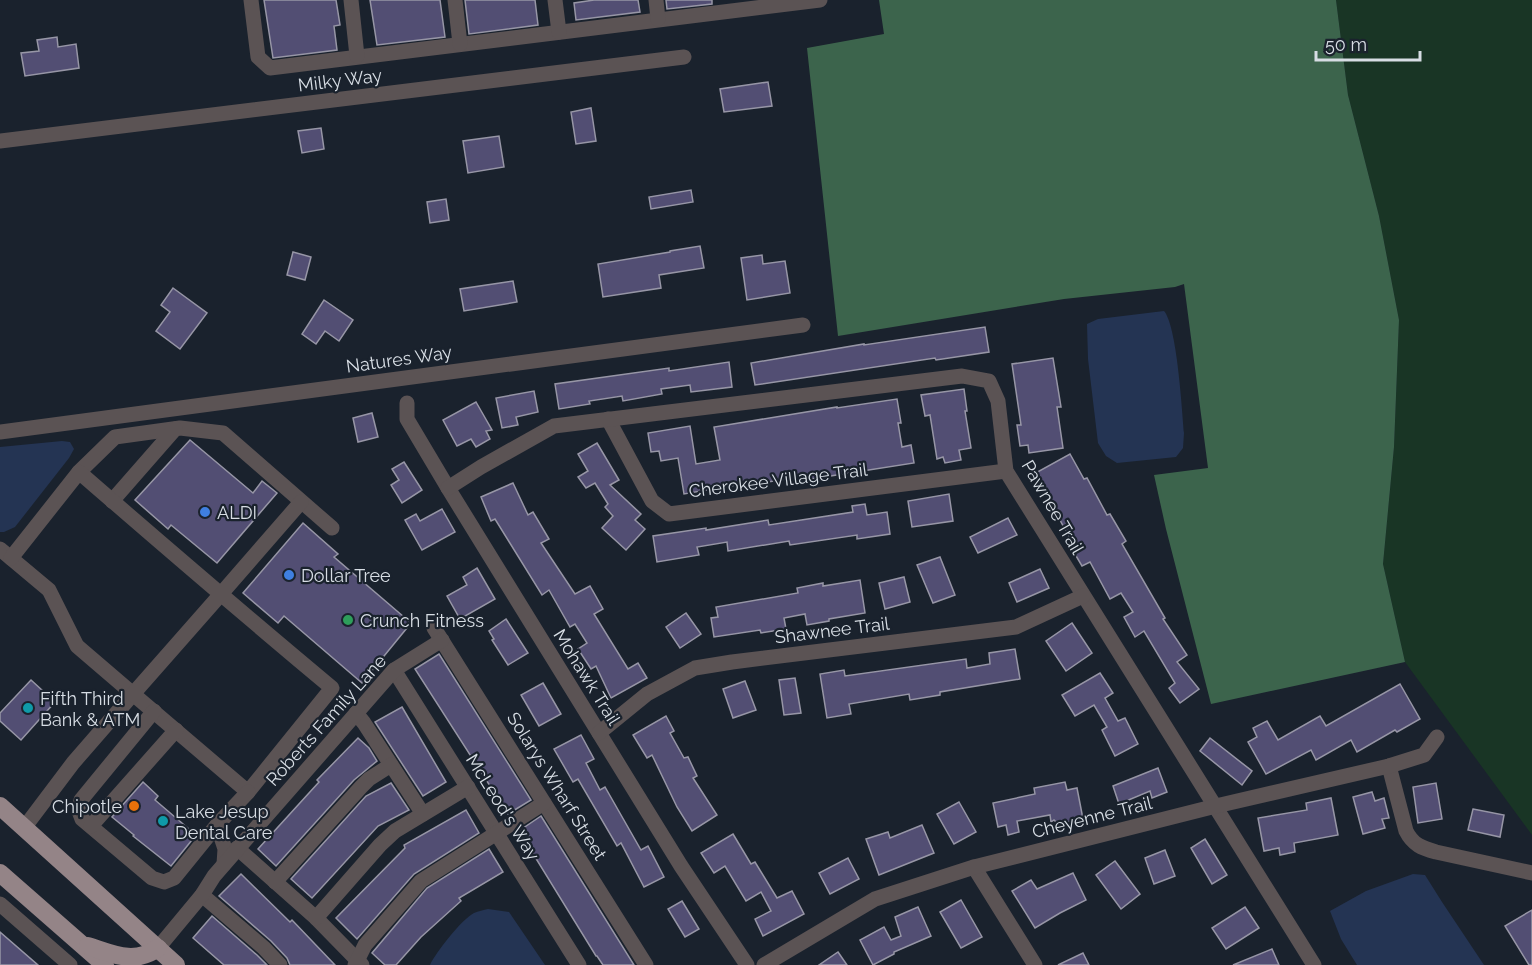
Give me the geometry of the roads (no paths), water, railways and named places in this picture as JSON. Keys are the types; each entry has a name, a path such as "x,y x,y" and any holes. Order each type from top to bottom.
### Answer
{"main road":[{"path":"0,806 176,965"},
{"path":"0,873 105,965"},
{"path":"80,944 123,958 137,959 149,955 158,948"}],"street":[{"name":"Milky Way","path":"251,0 258,57 270,68 658,19 754,4 820,0"},
{"path":"351,0 357,56"},
{"path":"455,0 460,44"},
{"path":"555,0 559,32"},
{"path":"656,0 658,19"},
{"name":"Milky Way","path":"0,141 684,57"},
{"name":"Natures Way","path":"0,432 803,325"},
{"name":"Pawnee Trail","path":"448,488 554,426 962,376 989,381 998,401 1006,471 1314,965"},
{"name":"Mohawk Trail","path":"407,403 407,419 448,488 681,866 747,965"},
{"name":"Cherokee Village Trail","path":"608,419 652,501 669,514 1006,471"},
{"path":"248,792 77,646 49,590 5,553 79,472 116,436 180,428 223,433 332,528"},
{"path":"112,501 174,429"},
{"path":"79,472 332,688 248,792 217,825 174,878 164,882 152,878 82,819 79,811 81,800 154,711"},
{"path":"24,828 73,763 301,502"},
{"name":"Shawnee Trail","path":"599,733 647,694 695,668 1016,627 1083,596"},
{"name":"Roberts Family Lane","path":"158,948 237,848 394,670 438,634"},
{"name":"Solarys Wharf Street","path":"438,634 646,965"},
{"name":"McLeod's Way","path":"394,670 579,965"},
{"path":"356,713 423,814"},
{"path":"92,826 176,730"},
{"name":"Cheyenne Trail","path":"764,965 875,899 975,867 1424,756 1437,737"},
{"path":"275,882 361,787 391,765"},
{"path":"1389,766 1410,840 1424,849 1532,873"},
{"path":"316,918 395,831 468,787"},
{"path":"237,848 316,918 358,963 365,945 421,881 544,803"},
{"path":"217,825 225,849 224,864"},
{"path":"975,867 1035,965"},
{"path":"202,895 264,948 280,965"},
{"path":"0,904 70,965"}],"water":[{"path":"1164,311 1169,320 1178,369 1184,433 1183,448 1176,457 1117,463 1106,456 1098,443 1088,359 1087,324 1098,319"},
{"path":"70,442 74,449 69,458 15,527 0,532 0,447"},
{"path":"1413,874 1425,875 1484,965 1357,965 1341,939 1330,911 1366,891"},
{"path":"488,909 509,912 545,965 430,965 443,944 469,916"}],"place":[{"name":"ALDI","path":"205,512"},
{"name":"Dollar Tree","path":"289,575"},
{"name":"Crunch Fitness","path":"348,620"},
{"name":"Fifth Third Bank & ATM","path":"28,708"},
{"name":"Chipotle","path":"134,806"},
{"name":"Lake Jesup Dental Care","path":"163,821"}]}
